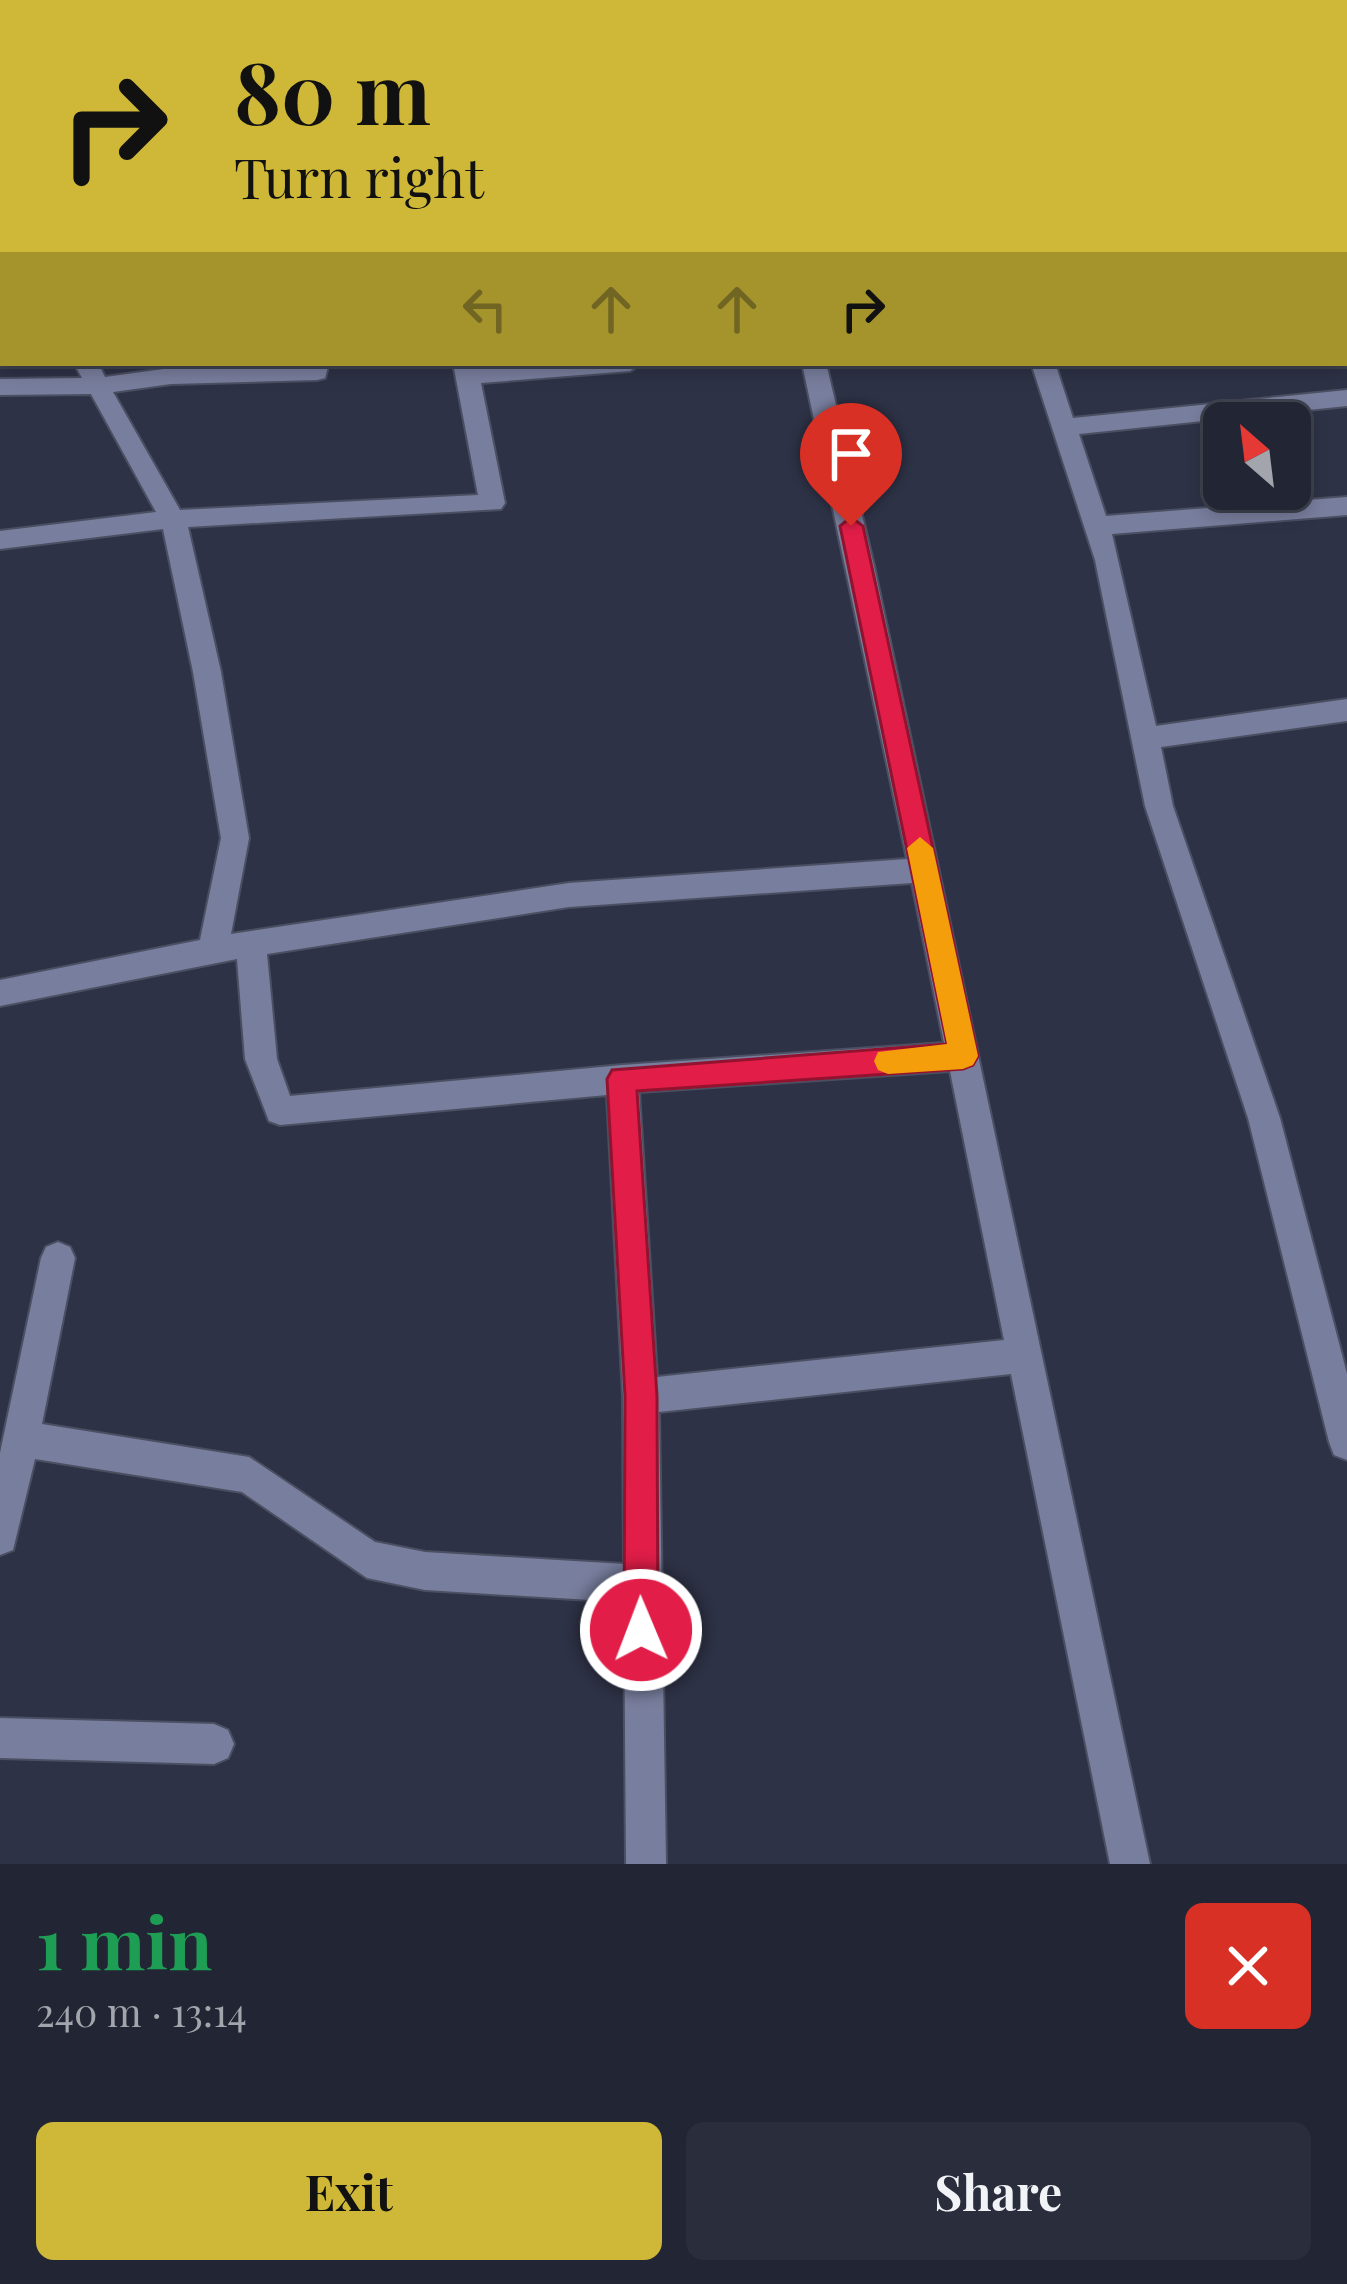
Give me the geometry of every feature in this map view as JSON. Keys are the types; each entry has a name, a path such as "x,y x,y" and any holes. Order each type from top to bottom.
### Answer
{"street":[{"path":"0,387 92,375 317,372 317,366"},
{"path":"0,540 172,519 492,503 466,370 559,366"},
{"path":"815,366 1130,1864"},
{"path":"1043,366 1097,526 1159,806 1264,1118 1338,1368 1347,1442"},
{"path":"92,375 172,519 207,672 235,838 213,950"},
{"path":"1064,427 1347,398"},
{"path":"1097,526 1347,506"},
{"path":"1145,738 1347,710"},
{"path":"0,993 213,950 569,896 924,870"},
{"path":"251,944 261,1059 280,1111 622,1079 963,1056"},
{"path":"622,1079 641,1396 646,1864"},
{"path":"0,1537 58,1258"},
{"path":"641,1396 1025,1355"},
{"path":"21,1439 249,1475 367,1558 424,1570 640,1584"},
{"path":"0,1738 214,1744"}],"slow traffic":[{"path":"888,1061 963,1056 920,848"}],"route":[{"path":"641,1630 641,1396 622,1079 963,1056 851,526"}]}
